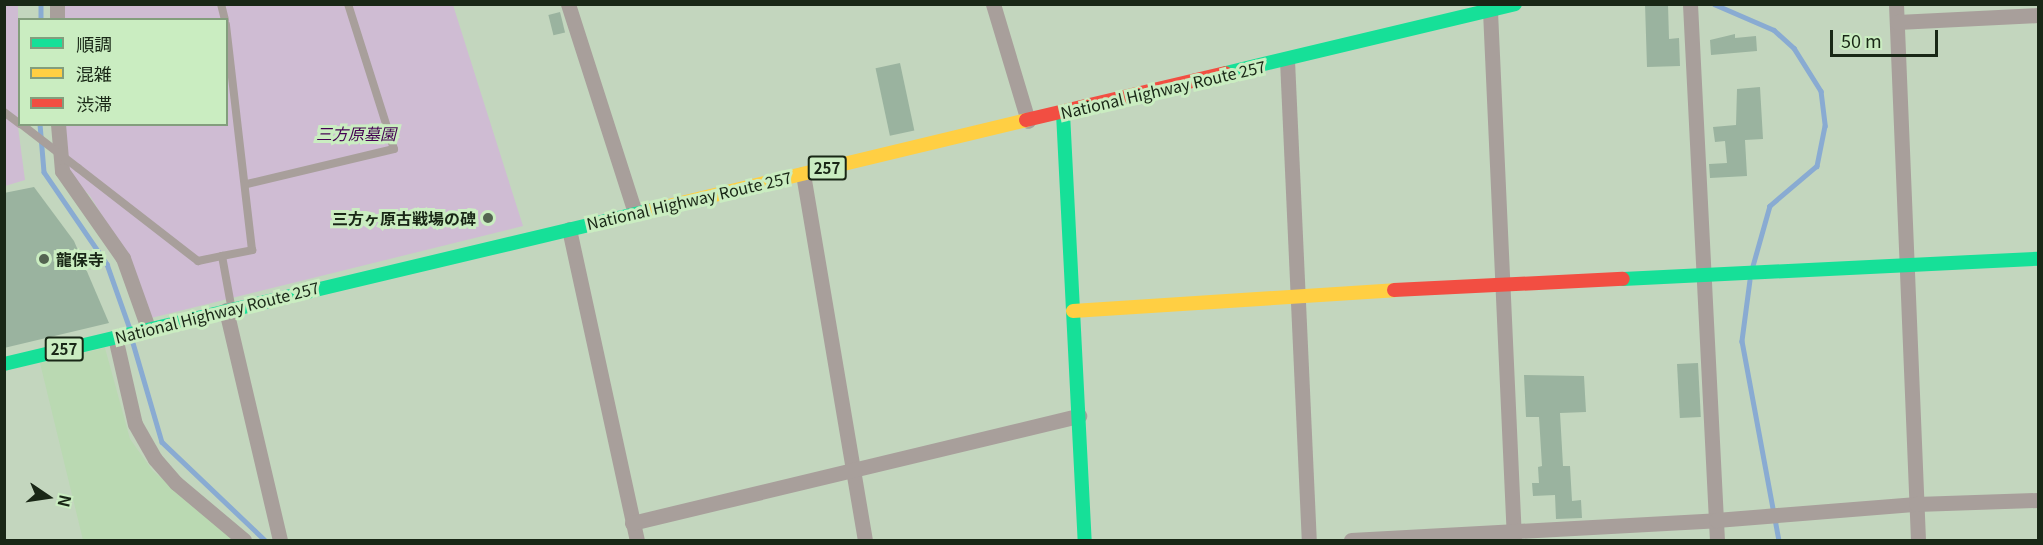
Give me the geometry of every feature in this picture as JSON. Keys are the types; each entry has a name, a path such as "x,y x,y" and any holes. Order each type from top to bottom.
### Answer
{"main road":[{"name":"National Highway Route 257","path":"4,364 1515,4"},
{"path":"1063,113 1085,540"},
{"path":"1073,311 1298,295 1500,288 2038,259"}],"street":[{"path":"568,4 635,213"},
{"path":"993,4 1028,121"},
{"path":"1896,4 1918,540"},
{"path":"1690,9 1717,540"},
{"path":"1490,10 1500,288 1513,535"},
{"path":"1897,22 2038,15"},
{"path":"1287,60 1309,540"},
{"path":"58,126 62,171 123,258 143,330"},
{"path":"803,174 865,540"},
{"path":"569,229 637,540"},
{"path":"229,309 280,540"},
{"path":"119,336 135,424 155,459 176,483 244,540"},
{"path":"632,523 1079,416"},
{"path":"1351,540 1513,535 1916,504 2038,501"}],"lane":[{"path":"247,184 394,149 348,4"},
{"path":"23,126 198,261 252,250 247,184 228,39"},
{"path":"222,256 229,309"}],"shaded area":[{"path":"105,348 130,439 153,471 235,540 83,540 40,363"}],"green space":[{"path":"5,5 18,5 18,127 25,180 5,186"},
{"name":"三方原墓園","path":"56,5 453,5 523,226 147,319 108,225 90,196 64,169 55,126 228,126 228,18 56,18"}],"building":[{"path":"1645,4 1668,4 1669,39 1679,38 1680,66 1647,67"},
{"path":"560,12 565,32 553,35 548,15"},
{"path":"1735,34 1735,38 1756,36 1757,51 1711,55 1710,40"},
{"path":"900,63 914,130 890,136 876,68"},
{"path":"1760,87 1763,139 1745,140 1747,176 1710,178 1709,164 1727,163 1725,141 1715,142 1713,127 1736,125 1737,89"},
{"name":"龍保寺","path":"34,187 74,241 109,323 4,348 4,193"},
{"path":"1698,363 1701,417 1680,418 1677,364"},
{"path":"1524,375 1584,376 1586,412 1560,413 1563,466 1570,466 1572,501 1581,500 1582,518 1556,519 1555,495 1533,496 1532,483 1539,483 1538,467 1542,466 1539,417 1526,417"}],"waterway":[{"path":"41,4 41,18"},
{"path":"1714,4 1774,30 1794,48 1821,91 1825,126 1817,166 1770,206 1753,266"},
{"path":"40,126 44,172 107,264 129,326"},
{"path":"1750,280 1742,341 1779,540"},
{"path":"133,343 162,442 265,540"}],"traffic: fast":[{"path":"1226,73 1515,4"},
{"path":"1063,113 1085,540"},
{"path":"4,364 652,210"},
{"path":"1623,279 2038,259"}],"traffic: slow":[{"path":"652,210 1026,120"},
{"path":"1073,311 1394,290"}],"traffic: jam":[{"path":"1026,120 1226,73"},
{"path":"1394,290 1623,279"}],"place":[{"name":"三方ヶ原古戦場の碑","path":"488,218"},
{"name":"龍保寺","path":"44,259"}]}
